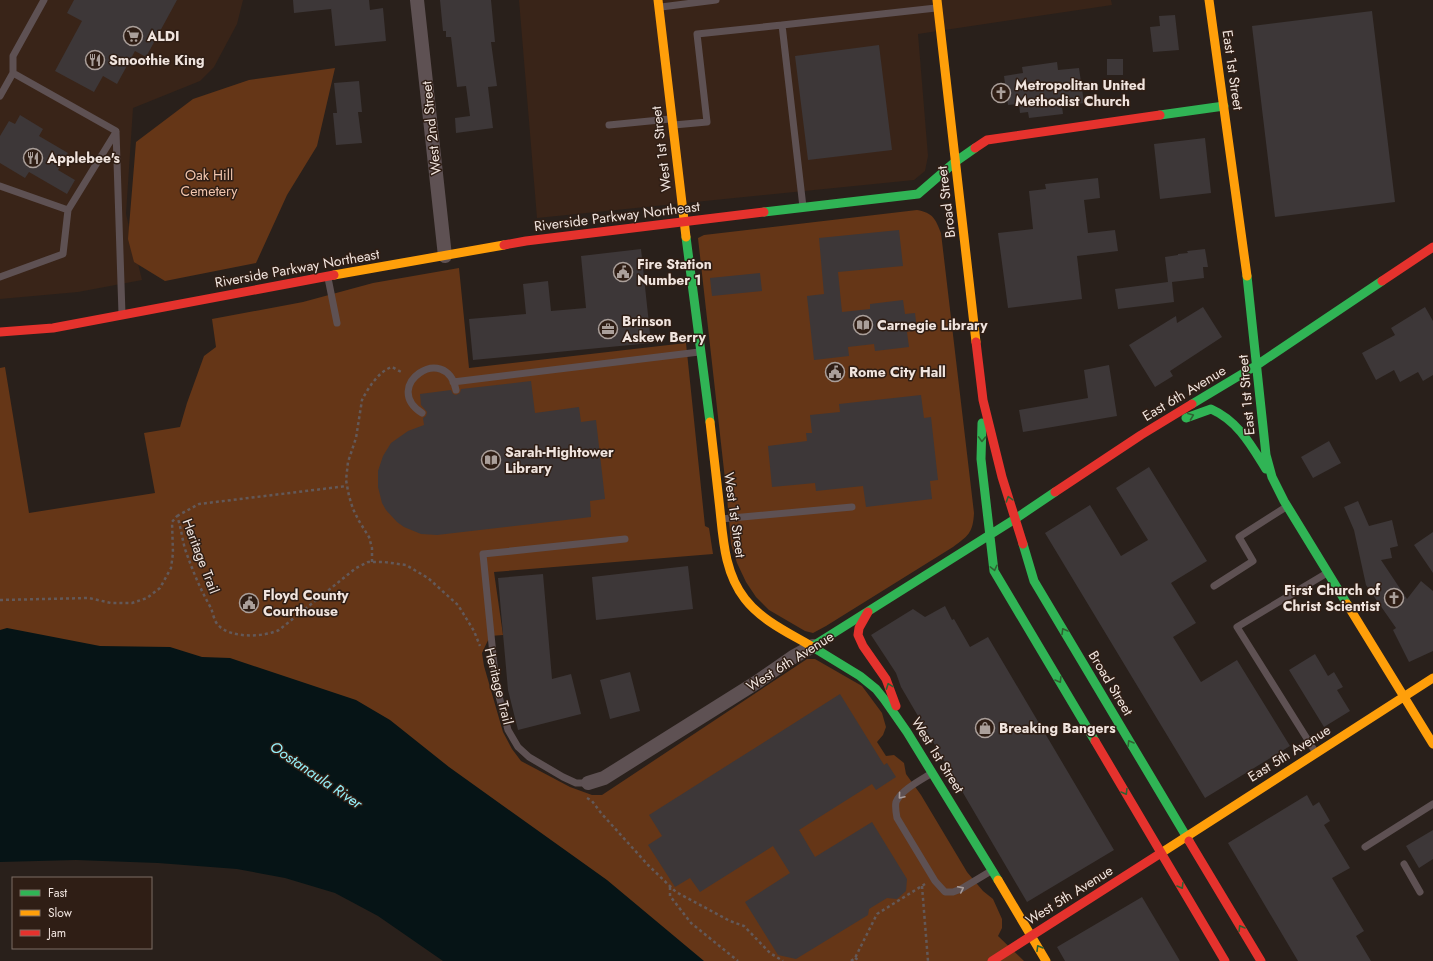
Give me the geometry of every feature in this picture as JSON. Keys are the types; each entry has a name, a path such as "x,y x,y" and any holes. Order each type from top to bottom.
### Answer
{"street":[{"name":"West 2nd Street","path":"417,0 446,256"},
{"name":"East 1st Street","path":"1209,0 1242,234 1266,455 1272,477 1287,507 1433,744"},
{"name":"West 1st Street","path":"658,4 671,122 724,547 728,568 735,585 746,601 761,615 853,670 867,680 878,691 902,723 1046,961"},
{"name":"Broad Street","path":"938,4 983,400 1002,476 1034,581 1262,961"},
{"name":"Riverside Parkway Northeast","path":"0,332 53,328 327,276 526,242 918,194 955,162 987,140 1224,106"},
{"name":"East 6th Avenue","path":"989,535 1141,435 1257,365 1432,248"},
{"name":"Broad Street","path":"983,400 981,459 994,571 1225,961"},
{"path":"1141,435 1211,409 1224,415 1232,422 1272,477"},
{"name":"West 6th Avenue","path":"588,783 604,778 757,682 793,656 868,612 989,535"},
{"path":"868,612 859,628 858,635 863,646 886,679 902,723"},
{"name":"East 5th Avenue","path":"1161,852 1433,678"},
{"name":"West 5th Avenue","path":"992,961 1161,852"}],"lane":[{"path":"0,96 13,73 13,56 44,0"},
{"path":"658,4 716,0"},
{"path":"609,125 707,122 697,34 782,25 938,4"},
{"path":"782,25 803,208"},
{"path":"13,73 116,131"},
{"path":"0,277 63,254 68,210 116,131"},
{"path":"116,131 122,315"},
{"path":"0,186 68,210"},
{"path":"327,276 337,323"},
{"path":"453,382 700,352"},
{"path":"422,413 417,410 410,401 409,390 413,379 423,370 434,368 446,372 453,382 456,390"},
{"path":"721,519 852,507"},
{"path":"1214,586 1254,561 1239,537 1287,507"},
{"path":"588,783 576,783 562,777 529,757 518,747 508,730 496,685 483,554 625,539"},
{"path":"1316,753 1237,627 1328,573"},
{"path":"932,772 899,796 896,803 896,811 897,818 934,879 939,887 945,892 953,892 961,889 992,870"},
{"path":"1365,847 1433,804"},
{"path":"1404,864 1420,892"}],"path":[{"path":"372,562 372,548 369,536 353,509 349,496 347,486 348,462 356,438 362,400 365,394 384,370 392,367 413,379"},
{"path":"176,516 199,504 347,486"},
{"name":"Heritage Trail","path":"0,600 89,598 111,604 132,603 147,598 160,588 171,568 173,553 172,522 176,516 181,526 190,564 203,595 218,624 228,632 259,636 270,634 279,630 356,568 368,562 384,562 406,565 428,578 458,606 474,631 482,653"},
{"path":"583,796 592,801 648,865 676,892 730,921 744,926 770,953 783,961"},
{"path":"851,961 855,958 877,914 934,879"},
{"path":"670,886 670,896 691,923 738,961"},
{"path":"922,886 928,961"},
{"path":"855,958 860,961"}],"shaded area":[{"path":"0,0 243,0 237,24 214,67 200,81 133,108 126,214 142,280 78,292 0,299"},
{"path":"519,0 1111,0 1112,5 918,34 928,156 925,171 914,180 537,218"}],"green space":[{"name":"Oak Hill Cemetery","path":"335,68 317,146 287,195 256,263 165,281 134,262 128,239 136,142 193,99 249,80"},
{"name":"Rome City Hall","path":"917,210 927,213 933,217 941,233 974,513 971,530 966,537 953,547 826,626 813,633 805,631 769,610 756,597 746,582 737,563 731,544 698,238 704,235"},
{"name":"Floyd County Courthouse","path":"459,268 469,368 686,343 705,526 709,528 713,554 494,572 503,635 490,636 482,653 484,666 503,732 512,749 521,761 570,787 592,795 602,795 807,659 815,659 862,686 882,713 886,727 883,735 877,742 886,756 894,755 904,763 906,774 921,795 967,872 983,891 993,899 1002,919 1002,928 998,936 1024,961 589,961 0,733 0,368 5,367 29,513 155,493 144,433 180,427 204,356 216,347 212,319 303,302 373,283"}],"water":[{"name":"Oostanaula River","path":"7,628 100,646 170,647 202,657 230,658 356,700 390,720 449,767 607,880 704,961 443,961 378,916 335,893 285,878 237,869 158,863 76,860 0,862 0,630"}],"building":[{"path":"74,0 177,0 146,57 135,51 117,84 103,76 94,92 55,71 82,21 67,13"},
{"path":"293,0 369,0 370,10 383,8 386,41 335,46 331,8 294,13"},
{"path":"440,0 491,0 495,42 491,42 497,86 488,87 493,128 456,133 455,118 470,116 466,86 457,87 451,37 446,37 446,31 443,31"},
{"path":"1372,11 1395,202 1275,217 1252,26"},
{"path":"1175,15 1179,50 1153,52 1150,27 1160,26 1159,16"},
{"path":"879,45 892,150 808,160 795,56"},
{"path":"1107,59 1123,59 1123,75 1107,75"},
{"path":"1057,62 1058,70 1079,68 1084,103 1062,106 1063,114 1029,118 1028,112 1020,113 1019,104 1008,105 1004,76 1023,73 1022,67"},
{"path":"359,81 362,112 358,112 362,143 336,145 333,113 337,113 334,83"},
{"name":"Applebee's","path":"20,115 43,129 39,136 68,153 58,170 75,180 67,194 29,172 25,178 0,163 0,136 9,121 15,124"},
{"path":"1205,138 1211,193 1160,199 1154,144"},
{"path":"1098,178 1100,198 1084,200 1088,233 1115,230 1118,251 1077,256 1082,299 1008,308 998,233 1033,229 1029,191 1046,189 1045,184"},
{"path":"899,230 903,266 838,272 842,312 870,309 870,304 903,300 905,314 915,313 917,330 907,332 909,347 875,351 874,344 848,347 849,356 814,360 807,296 824,294 819,238"},
{"path":"641,249 651,343 473,360 469,319 526,314 523,284 548,281 551,311 586,308 581,256"},
{"path":"1205,249 1208,267 1203,267 1204,278 1172,282 1174,302 1118,309 1115,289 1168,282 1165,257 1188,253 1187,251"},
{"path":"760,273 762,291 712,296 710,278"},
{"path":"1203,307 1222,337 1170,371 1173,376 1155,387 1129,345 1176,316 1177,323"},
{"path":"1425,307 1433,321 1433,375 1423,381 1418,372 1400,382 1394,370 1376,380 1362,353 1395,335 1391,328"},
{"path":"1109,365 1117,416 1023,432 1019,410 1088,398 1084,370"},
{"name":"Sarah-Hightower Library","path":"531,381 535,413 579,407 581,422 596,420 605,499 590,501 591,517 437,535 421,534 404,527 397,522 382,503 378,487 378,471 383,456 391,443 408,431 424,425 423,418 426,416 427,412 421,405 420,394 451,390 453,394 456,395 460,393 461,389"},
{"path":"921,395 924,418 931,417 938,480 930,481 932,499 866,507 863,486 816,491 815,483 772,487 768,446 807,441 806,433 812,433 810,415 840,412 839,404"},
{"path":"1329,441 1341,463 1313,478 1301,457"},
{"path":"1149,467 1207,561 1171,583 1196,623 1173,637 1201,682 1237,660 1290,746 1205,798 1045,533 1090,505 1121,556 1148,540 1116,488"},
{"path":"1358,501 1369,526 1392,520 1398,546 1390,548 1392,558 1381,560 1407,599 1421,581 1433,591 1433,651 1409,662 1393,630 1396,628 1366,585 1354,530 1344,507"},
{"path":"1433,532 1433,573 1414,545"},
{"path":"688,566 693,609 596,620 592,577"},
{"path":"543,574 552,679 571,674 581,714 518,730 508,690 498,578"},
{"path":"945,606 952,620 954,619 970,647 988,637 1114,850 1027,902 901,687 896,673 871,635 913,609 925,617"},
{"path":"1315,654 1328,676 1334,672 1343,687 1337,690 1350,711 1324,727 1289,670"},
{"path":"630,672 640,711 610,719 600,680"},
{"path":"840,694 884,765 887,763 896,777 876,790 872,784 799,830 815,857 872,822 907,879 906,891 897,899 887,898 869,909 868,915 796,959 778,955 745,902 790,873 773,846 700,892 690,878 675,887 648,845 662,836 649,815"},
{"path":"1307,795 1313,806 1319,802 1330,821 1324,825 1350,868 1332,878 1364,931 1356,936 1371,961 1298,961 1228,843"},
{"path":"1433,830 1433,859 1419,868 1406,846"},
{"path":"1142,897 1180,961 1065,961 1057,947"}],"traffic: fast":[{"path":"1160,115 1224,106"},
{"path":"764,212 918,194 955,162 975,148"},
{"path":"686,237 710,422"},
{"path":"1247,276 1266,455 1272,477 1284,501 1347,604"},
{"path":"1192,404 1257,365 1382,281"},
{"path":"1186,418 1211,409 1220,414 1229,420 1243,434 1266,469"},
{"path":"982,423 981,459 994,571 1095,741"},
{"path":"813,646 1015,519 1055,492"},
{"path":"1023,544 1034,581 1189,841"},
{"path":"811,646 860,676 876,689 884,699 907,732 998,880"}],"traffic: slow":[{"path":"658,0 686,237"},
{"path":"937,0 976,342"},
{"path":"1209,0 1247,276"},
{"path":"334,275 504,245"},
{"path":"710,422 723,539 732,577 745,599 752,607 776,626 811,646"},
{"path":"1347,604 1433,744"},
{"path":"1161,853 1433,678"},
{"path":"998,880 1046,961"}],"traffic: jam":[{"path":"975,148 987,140 1160,115"},
{"path":"504,245 764,212"},
{"path":"1382,281 1433,247"},
{"path":"0,332 53,328 334,275"},
{"path":"976,342 983,400 1002,477 1023,544"},
{"path":"1055,492 1141,435 1192,404"},
{"path":"868,612 859,628 858,635 863,646 886,679 896,706"},
{"path":"1095,741 1225,961"},
{"path":"1189,841 1261,961"},
{"path":"992,961 1161,853"}],"place":[{"name":"ALDI","path":"133,36"},
{"name":"Smoothie King","path":"95,60"},
{"name":"Metropolitan United Methodist Church","path":"1001,93"},
{"name":"Applebee's","path":"33,158"},
{"name":"Fire Station Number 1","path":"623,272"},
{"name":"Carnegie Library","path":"863,325"},
{"name":"Brinson Askew Berry","path":"608,329"},
{"name":"Rome City Hall","path":"835,372"},
{"name":"Sarah-Hightower Library","path":"491,460"},
{"name":"First Church of Christ Scientist","path":"1394,598"},
{"name":"Floyd County Courthouse","path":"249,603"},
{"name":"Breaking Bangers","path":"985,728"}]}
